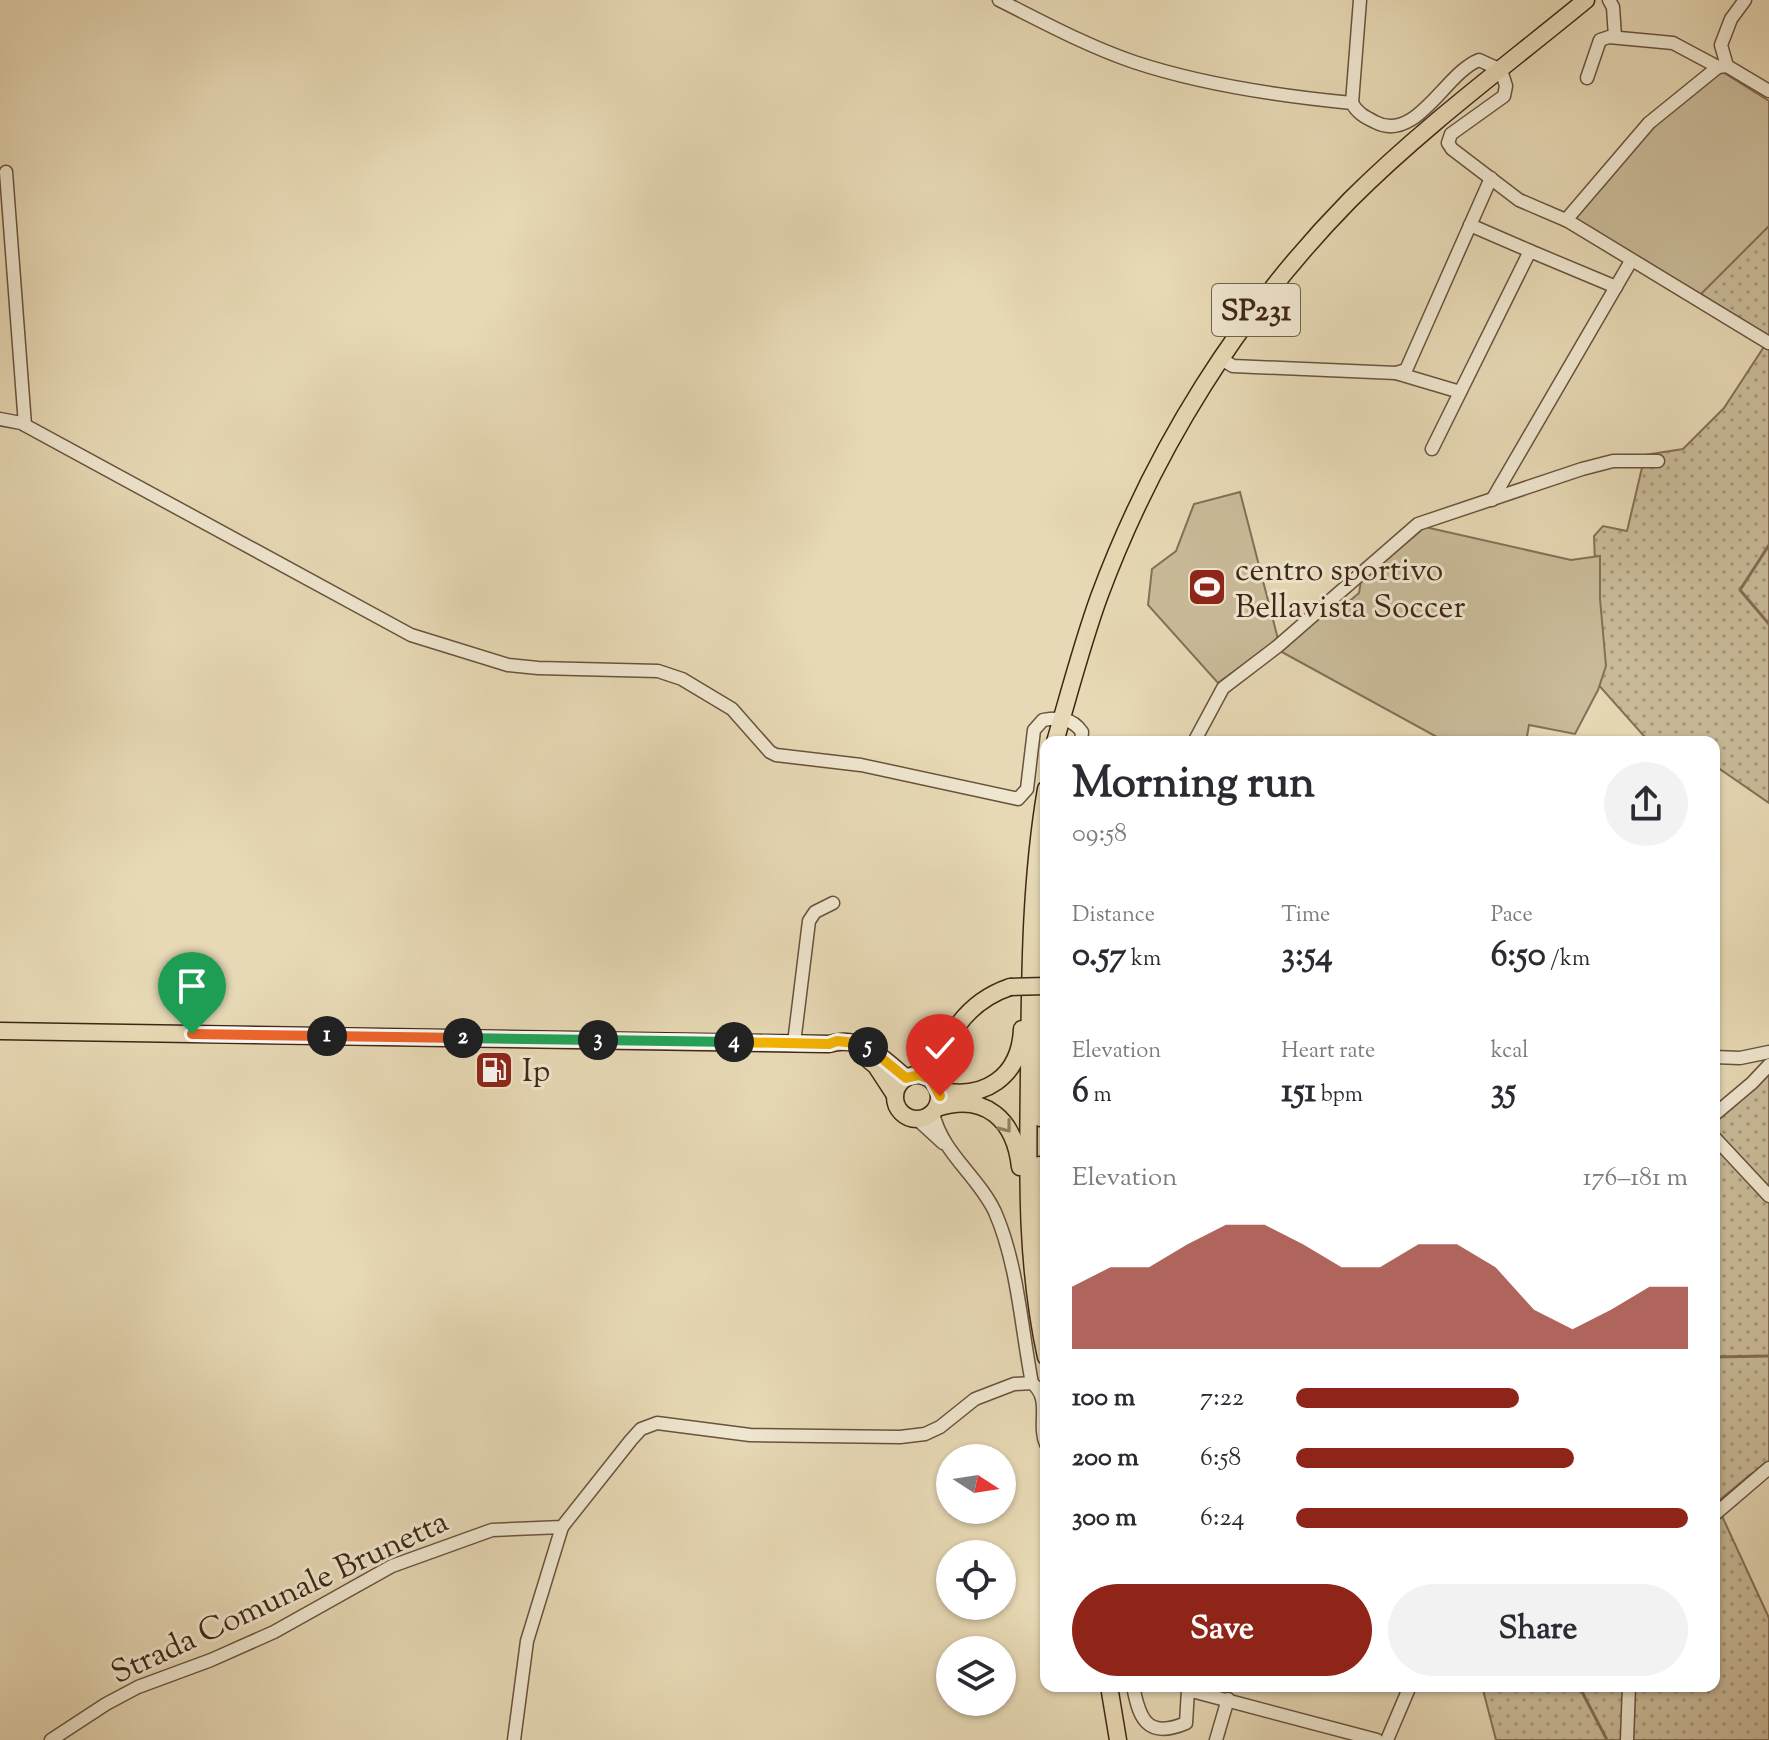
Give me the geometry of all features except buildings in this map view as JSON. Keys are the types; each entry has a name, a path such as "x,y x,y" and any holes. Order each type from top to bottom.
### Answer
{"main road":[{"name":"SP231","path":"1057,736 1090,623 1131,520 1174,433 1221,359 1276,284 1333,219 1401,153 1586,0"},
{"name":"SP231","path":"1062,736 1063,718"},
{"path":"829,1044 837,1041 866,1046 910,1076 925,1076 937,1086 964,1093 995,1083 1013,1062 1021,1035 1024,924 1040,834"},
{"path":"1035,872 1029,1036 1028,1230 1040,1324"},
{"path":"895,1095 898,1085 945,1047 972,1006 1010,987 1040,986"},
{"path":"0,1031 829,1044 867,1058 895,1095 899,1109 910,1118 917,1119 960,1103 988,1109 999,1117 1015,1139 1020,1166 1021,1228 1029,1295 1040,1347"},
{"path":"935,1110 945,1047"},
{"path":"1040,1128 1040,1197"},
{"path":"1110,1692 1118,1740"}],"street":[{"path":"999,0 1089,45 1135,62 1272,94 1352,103"},
{"path":"1360,0 1352,103 1356,111 1385,128 1397,128 1426,108 1473,62 1484,61 1501,70 1506,86 1504,96 1455,130 1448,143 1452,149 1519,200 1566,220 1769,343"},
{"path":"1609,0 1613,7 1615,37"},
{"path":"1722,66 1721,45 1731,19 1745,0"},
{"path":"1587,78 1600,40 1615,37 1673,43 1769,91"},
{"path":"1566,220 1649,123 1722,66"},
{"path":"6,172 25,425"},
{"path":"1396,373 1406,370 1491,178"},
{"path":"1470,225 1616,287"},
{"path":"1432,449 1530,251"},
{"path":"1492,500 1631,261"},
{"path":"1221,359 1233,366 1396,373 1460,392"},
{"path":"0,419 25,425 411,635 508,665 658,671 682,679 732,709 776,755 861,765 1018,799 1027,789 1034,730 1043,720 1063,718 1080,730 1080,736"},
{"path":"1197,736 1223,688 1278,646 1418,524 1582,469 1613,461 1658,461"},
{"path":"794,1043 809,921 815,912 833,903"},
{"path":"1740,1058 1769,1052"},
{"path":"1720,1057 1755,1058 1765,1070 1720,1110"},
{"path":"935,1110 946,1145"},
{"path":"917,1119 946,1145 978,1183 997,1217 1013,1273 1032,1383 1040,1395"},
{"path":"1720,1143 1769,1196"},
{"path":"514,1740 527,1641 562,1527 641,1429 657,1423 750,1435 900,1437 925,1434 940,1427 975,1399 1014,1384 1032,1383"},
{"path":"1720,1510 1769,1468"},
{"name":"Strada Comunale Brunetta","path":"51,1740 138,1687 274,1632 392,1566 440,1546 492,1530 562,1527"},
{"path":"1134,1692 1144,1725 1166,1730 1186,1723 1188,1692"},
{"path":"1197,1692 1377,1740"},
{"path":"1387,1740 1407,1692"},
{"path":"1627,1740 1629,1692"},
{"path":"1216,1740 1224,1698"}],"shaded area":[{"path":"1721,71 1769,101 1769,226 1699,296 1572,218 1651,126"},
{"path":"1769,206 1769,337 1685,284"},
{"path":"1769,339 1769,803 1720,769 1720,736 1644,736 1595,681 1598,648 1594,536 1603,526 1627,531 1645,455 1683,449 1724,408"},
{"name":"centro sportivo Bellavista Soccer","path":"1240,492 1278,639 1218,683 1148,605 1152,569 1176,551 1194,504"},
{"path":"1425,527 1571,560 1600,556 1606,666 1598,690 1575,734 1529,725 1527,736 1435,736 1280,651 1322,615 1332,616 1359,593 1361,581"},
{"path":"1769,1069 1769,1464 1751,1474 1720,1500 1720,1114"},
{"path":"1720,1512 1769,1618 1769,1740 1496,1740 1484,1692 1720,1692"}],"waterway":[{"path":"1769,545 1740,590 1769,624"},
{"path":"1720,1357 1769,1356"},
{"path":"1582,1692 1607,1740"}],"place":[{"name":"centro sportivo Bellavista Soccer","path":"1207,587"},
{"name":"Ip","path":"494,1070"}],"route":[{"path":"192,1034 829,1044 837,1041 866,1046 906,1078 919,1075 931,1079 940,1096"}]}
